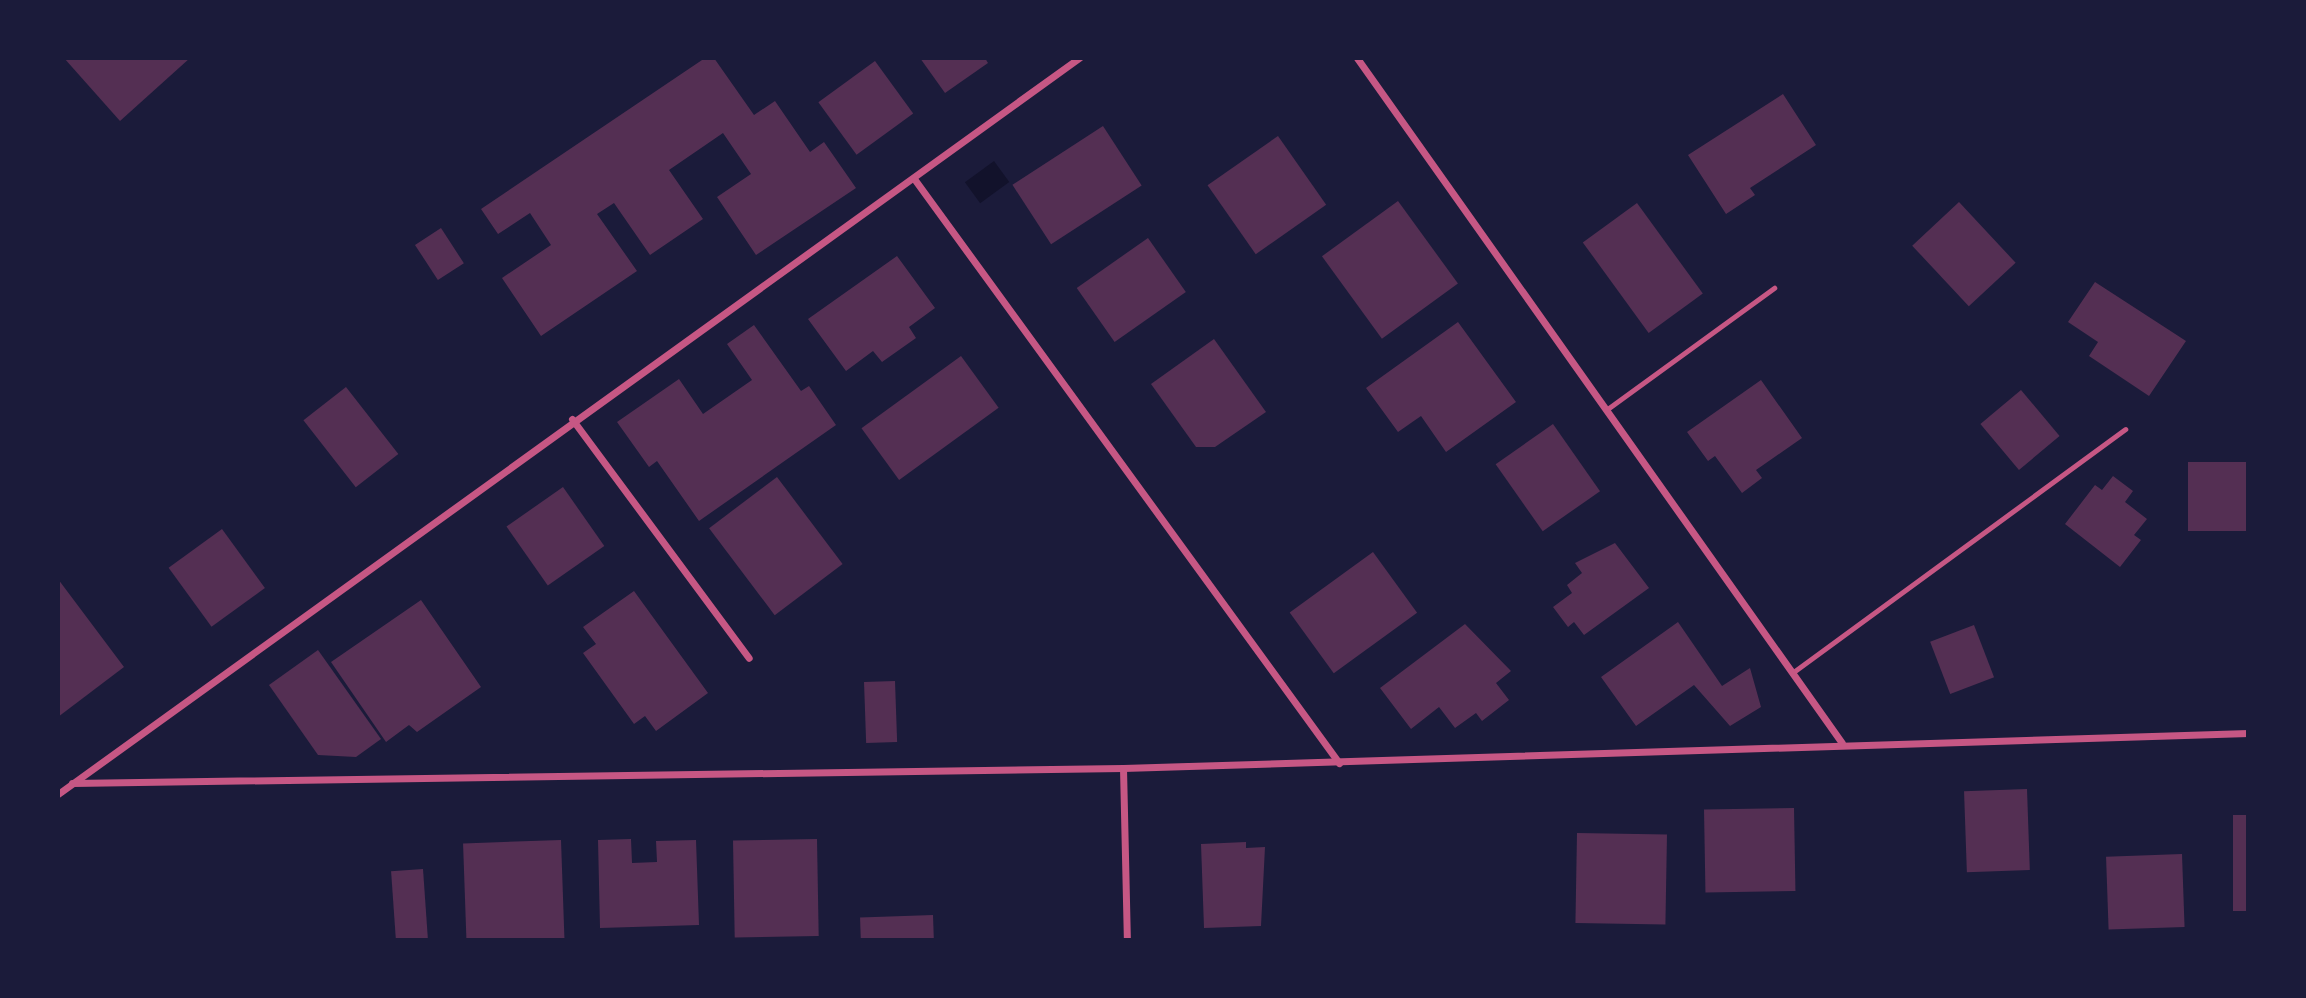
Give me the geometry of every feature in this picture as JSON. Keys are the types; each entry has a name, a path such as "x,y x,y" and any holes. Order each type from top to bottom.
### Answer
{"street":[{"path":"58,794 572,419 915,180 1079,58"},
{"path":"1357,58 1842,743"},
{"path":"915,180 1339,763"},
{"path":"572,419 749,658"},
{"path":"72,783 1123,768 1339,763 1842,743 2248,733"},
{"path":"1123,768 1127,940"}],"lane":[{"path":"1606,410 1774,288"},
{"path":"1792,673 2125,429"}],"shaded area":[{"path":"994,161 1009,182 980,203 965,182"}],"building":[{"path":"64,58 190,58 120,121"},
{"path":"705,58 714,58 754,115 775,101 810,152 824,142 856,188 756,255 717,197 751,174 723,133 669,170 703,219 650,255 614,203 597,214 637,271 541,336 502,278 551,245 530,213 498,234 481,209"},
{"path":"920,58 985,58 988,63 945,93"},
{"path":"875,61 913,114 857,155 818,102"},
{"path":"1783,94 1816,145 1750,188 1755,195 1726,214 1688,155"},
{"path":"1103,126 1142,186 1051,244 1012,185"},
{"path":"1278,136 1326,205 1256,254 1208,185"},
{"path":"1398,201 1458,284 1382,339 1322,256"},
{"path":"1959,202 2016,263 1969,306 1912,246"},
{"path":"1637,203 1703,294 1649,333 1583,242"},
{"path":"441,228 464,263 438,280 415,245"},
{"path":"1148,238 1186,292 1115,342 1077,288"},
{"path":"897,256 935,308 909,327 916,338 882,362 873,351 846,371 808,319"},
{"path":"2095,282 2186,341 2149,396 2089,356 2098,342 2068,322"},
{"path":"1458,322 1516,402 1446,452 1421,416 1398,432 1366,388"},
{"path":"754,325 801,391 809,386 836,425 699,521 657,461 649,467 617,422 679,379 703,414 752,380 727,344"},
{"path":"1214,339 1266,412 1215,447 1196,447 1151,384"},
{"path":"961,356 999,408 899,480 861,428"},
{"path":"1761,380 1802,438 1756,470 1762,478 1742,493 1715,456 1708,461 1687,432"},
{"path":"346,387 398,454 356,487 303,420"},
{"path":"2021,390 2060,436 2019,470 1980,424"},
{"path":"1553,424 1600,491 1543,531 1496,464"},
{"path":"2188,462 2248,462 2248,531 2188,531"},
{"path":"2113,476 2133,491 2125,502 2147,519 2134,535 2141,540 2120,567 2065,524 2095,485 2102,490"},
{"path":"777,477 843,564 775,615 709,528"},
{"path":"563,487 604,546 548,586 506,527"},
{"path":"222,529 265,588 212,627 169,568"},
{"path":"1615,543 1649,588 1584,635 1574,622 1568,627 1553,607 1572,593 1567,585 1582,573 1575,563"},
{"path":"1373,552 1417,613 1334,673 1290,613"},
{"path":"58,579 124,667 58,717"},
{"path":"634,591 708,693 656,731 645,716 634,724 583,653 596,644 583,627"},
{"path":"421,600 481,687 417,732 409,725 386,742 331,662"},
{"path":"1678,622 1722,686 1750,668 1761,707 1730,726 1694,685 1636,726 1601,677"},
{"path":"1465,624 1511,671 1496,683 1509,700 1482,721 1476,713 1455,728 1439,707 1411,729 1380,688"},
{"path":"1974,625 1994,677 1950,694 1930,642"},
{"path":"318,650 381,739 356,757 318,755 269,685"},
{"path":"895,681 897,742 866,743 864,682"},
{"path":"2027,789 2030,870 1967,872 1964,791"},
{"path":"1794,808 1795,891 1705,893 1704,810"},
{"path":"2233,815 2248,815 2248,911 2233,911"},
{"path":"1577,833 1667,835 1665,925 1575,923"},
{"path":"631,839 632,863 657,862 656,841 696,840 699,925 600,928 598,840"},
{"path":"817,839 819,936 735,937 733,840"},
{"path":"561,840 564,940 466,940 463,843"},
{"path":"1246,842 1246,848 1265,847 1261,926 1204,928 1201,844"},
{"path":"2182,854 2185,927 2109,930 2106,857"},
{"path":"423,869 428,940 396,940 391,871"},
{"path":"933,915 934,940 861,940 860,918"}]}
